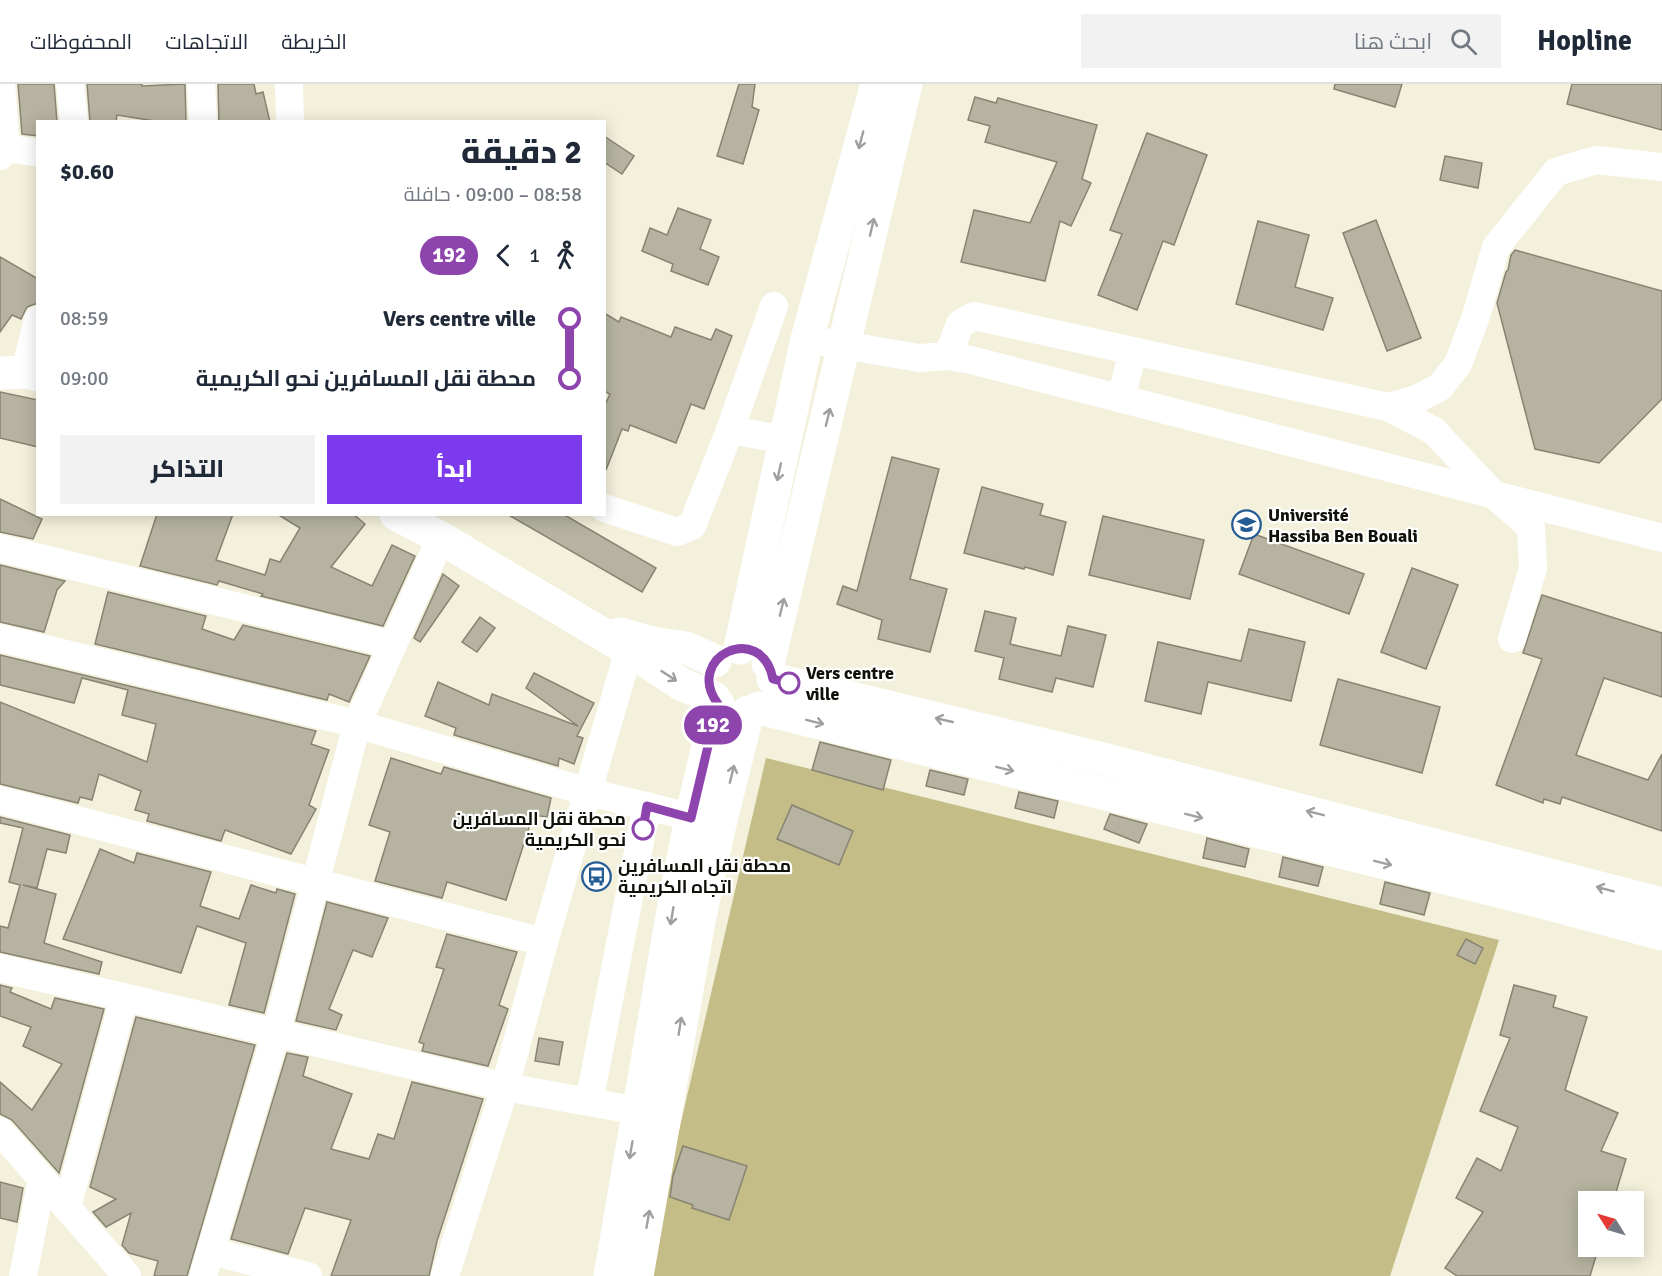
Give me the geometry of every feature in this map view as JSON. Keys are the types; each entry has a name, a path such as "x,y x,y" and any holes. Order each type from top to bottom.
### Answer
{"main road":[{"path":"877,84 807,339 786,440 728,655 709,676 709,683 1662,934"},
{"path":"610,1276 652,1113 705,821 747,694 845,345 906,84"},
{"path":"400,516 441,538 629,650 681,684 1103,759 1662,904"},
{"path":"583,623 652,643 728,655 756,652 747,694"},
{"path":"637,1276 652,1113"}],"street":[{"path":"2,84 3,152 36,153"},
{"path":"70,84 74,120"},
{"path":"201,84 203,120"},
{"path":"289,84 290,120"},
{"path":"1388,407 1417,399 1440,387 1458,364 1476,316 1496,247 1556,171 1596,160 1662,167"},
{"path":"606,509 677,532 692,526 730,430 774,306"},
{"path":"948,356 960,324 974,316 1388,407 1434,431 1494,495 1531,527 1533,568 1512,639"},
{"path":"21,373 36,325"},
{"path":"807,339 919,358 948,356 971,360 1662,538"},
{"path":"1121,399 1133,351"},
{"path":"730,430 786,440"},
{"path":"308,1276 207,1263 276,1033 357,724 441,538"},
{"path":"0,548 393,645"},
{"path":"0,638 357,724 588,792 705,821"},
{"path":"445,1276 505,1087 544,942 629,650"},
{"path":"0,800 544,942"},
{"path":"590,1102 647,806"},
{"path":"0,968 505,1087 652,1113"},
{"path":"66,1207 124,998"},
{"path":"0,1131 127,1276"},
{"path":"0,1166 38,1174"},
{"path":"23,1276 38,1174"}],"shaded area":[{"path":"766,758 1499,940 1390,1276 645,1276"}],"building":[{"path":"18,84 54,84 57,120 36,120 36,136 22,134"},
{"path":"87,84 142,84 142,86 185,84 186,120 148,120 117,115 116,120 90,120"},
{"path":"218,84 254,84 256,94 263,92 270,120 219,120"},
{"path":"739,84 755,84 752,107 759,110 743,164 717,156"},
{"path":"1335,84 1402,84 1395,107 1334,89"},
{"path":"1572,84 1662,84 1662,130 1567,104"},
{"path":"975,97 996,103 998,98 1097,125 1082,179 1091,183 1071,226 1060,221 1045,281 961,262 974,210 1030,223 1057,162 985,142 990,126 968,120"},
{"path":"1147,133 1207,155 1174,245 1163,241 1137,310 1098,295 1122,234 1110,230"},
{"path":"606,137 634,156 622,174 606,163"},
{"path":"1445,156 1482,163 1478,188 1440,180"},
{"path":"678,208 711,220 700,249 719,257 708,285 671,271 673,264 642,251 650,228 667,235"},
{"path":"1376,220 1421,338 1387,351 1343,233"},
{"path":"1258,221 1309,235 1295,287 1333,298 1323,330 1236,304"},
{"path":"1515,250 1662,291 1662,399 1599,463 1535,449 1497,303 1511,255"},
{"path":"0,257 36,278 36,304 27,307 21,319 12,315 0,332"},
{"path":"606,314 619,322 621,317 671,337 675,327 711,340 716,329 732,336 704,409 691,404 676,443 630,425 628,431 622,429 606,470 606,403 610,394 606,392"},
{"path":"0,392 36,400 36,447 0,438"},
{"path":"892,457 939,469 910,579 947,589 930,652 878,639 882,620 837,604 843,586 857,591"},
{"path":"982,487 1043,504 1040,515 1066,522 1053,575 964,553"},
{"path":"0,499 42,519 33,539 0,532"},
{"path":"156,516 232,516 216,560 265,575 270,559 280,562 300,528 280,516 355,516 365,524 331,567 372,586 392,545 415,556 383,626 261,596 263,594 219,581 217,585 140,566"},
{"path":"510,516 566,516 656,568 642,592"},
{"path":"1103,516 1204,540 1190,599 1089,575"},
{"path":"1254,534 1364,574 1349,614 1239,574"},
{"path":"0,565 65,581 57,590 44,632 0,622"},
{"path":"1412,568 1458,585 1426,669 1381,652"},
{"path":"443,574 459,586 420,642 414,638"},
{"path":"108,592 206,616 202,629 234,640 243,625 370,656 349,702 329,694 327,700 95,644"},
{"path":"1542,595 1662,633 1662,697 1604,678 1576,755 1648,780 1662,754 1662,831 1562,797 1560,804 1544,799 1543,803 1496,785 1542,659 1523,653"},
{"path":"985,611 1016,618 1010,644 1061,656 1068,626 1106,635 1093,687 1056,678 1052,692 999,679 1004,658 975,651"},
{"path":"480,617 495,628 477,652 462,642"},
{"path":"1249,629 1305,642 1291,701 1208,682 1201,714 1145,701 1158,642 1241,661"},
{"path":"0,655 316,731 311,744 329,750 309,805 316,809 291,854 225,830 221,841 147,821 149,814 135,810 141,791 99,774 92,800 80,797 78,803 0,784 0,702 147,762 156,724 122,715 128,690 82,678 74,703 0,685"},
{"path":"534,673 594,703 577,736 583,738 574,764 559,758 558,766 454,735 456,728 425,716 438,682 489,705 492,694 578,726 526,688"},
{"path":"1338,679 1440,707 1422,773 1320,745"},
{"path":"820,742 891,760 883,790 812,770"},
{"path":"391,758 441,774 444,767 551,798 547,817 533,815 506,900 447,882 442,898 375,881 390,832 369,825"},
{"path":"930,770 968,779 964,795 926,786"},
{"path":"1019,792 1058,801 1054,818 1015,808"},
{"path":"792,805 853,831 839,865 777,839"},
{"path":"1110,814 1147,824 1139,843 1104,829"},
{"path":"0,817 70,835 66,853 47,849 37,888 23,885 56,894 44,943 102,962 99,974 0,952 0,926 8,928 20,885 9,882 23,828 0,823"},
{"path":"1207,838 1249,849 1245,867 1203,858"},
{"path":"100,849 134,863 137,853 211,872 200,906 239,919 251,885 276,893 277,889 295,894 264,1013 229,1005 246,943 197,926 181,973 63,939"},
{"path":"1283,857 1323,867 1318,886 1279,877"},
{"path":"1385,882 1430,893 1424,915 1380,904"},
{"path":"327,902 388,918 372,957 353,950 329,1009 342,1015 336,1030 296,1021"},
{"path":"447,934 517,952 499,1005 508,1009 488,1066 422,1051 424,1044 419,1042 444,969 436,967"},
{"path":"1466,939 1483,948 1475,964 1457,955"},
{"path":"0,985 12,988 10,992 51,1009 55,998 104,1009 59,1173 12,1120 0,1114 0,1082 32,1110 62,1064 23,1046 31,1027 0,1016"},
{"path":"1514,985 1556,996 1553,1007 1587,1017 1565,1090 1618,1113 1601,1151 1626,1159 1616,1191 1578,1191 1578,1257 1596,1257 1590,1276 1457,1276 1445,1268 1483,1212 1456,1198 1477,1158 1501,1171 1518,1127 1480,1111 1510,1038 1500,1035"},
{"path":"136,1017 255,1045 187,1276 154,1276 158,1261 129,1253 122,1245 131,1213 106,1227 93,1212 116,1199 90,1187"},
{"path":"539,1038 563,1042 559,1065 535,1061"},
{"path":"287,1053 308,1057 303,1076 352,1094 331,1149 369,1159 378,1134 394,1139 412,1082 483,1099 437,1241 429,1276 331,1276 351,1220 305,1208 288,1254 231,1239"},
{"path":"683,1146 747,1166 729,1220 692,1208 693,1205 670,1197 673,1176"},
{"path":"0,1182 23,1188 17,1222 0,1218"}],"bus line":[{"name":"192","path":"643,829 647,806 691,818 718,704 710,691 709,676 711,668 720,656 740,648 749,649 763,657 773,679 789,683"}],"place":[{"name":"Université Hassiba Ben Bouali","path":"1247,525"},
{"name":"Vers centre ville","path":"789,683"},
{"name":"محطة نقل المسافرين نحو الكريمية","path":"643,829"},
{"name":"محطة نقل المسافرين اتجاه الكريمية","path":"597,876"}]}
